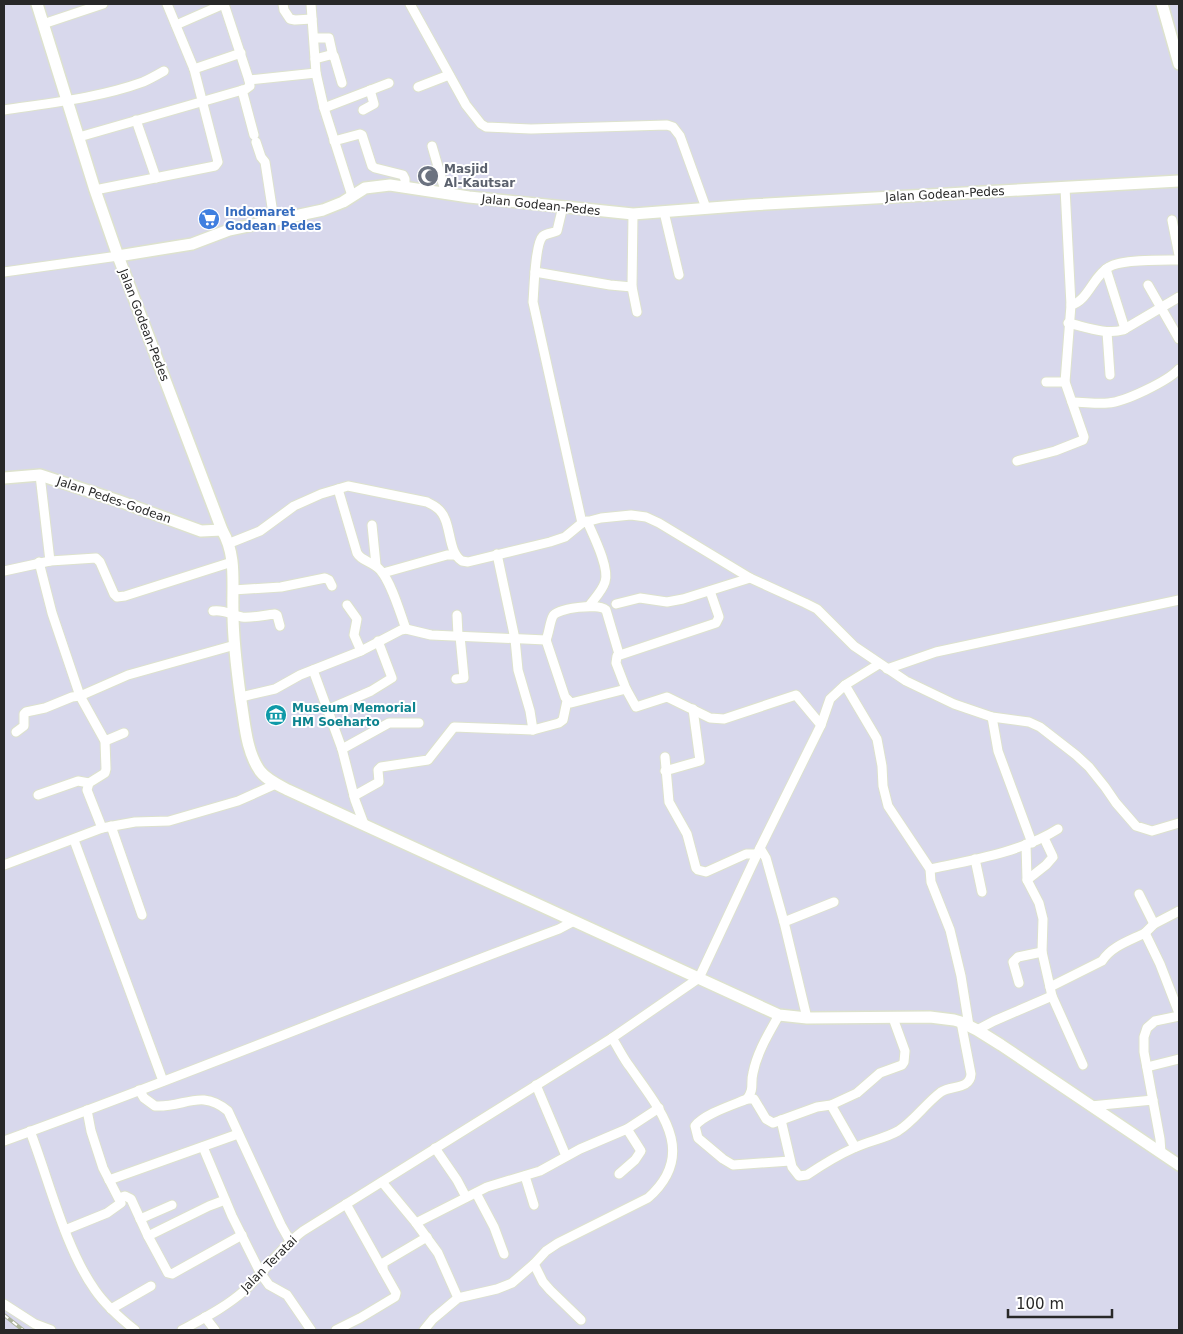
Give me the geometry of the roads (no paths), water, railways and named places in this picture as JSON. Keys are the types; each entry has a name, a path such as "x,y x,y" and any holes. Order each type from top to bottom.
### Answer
{"street":[{"path":"4,272 118,256 95,190 38,4"},
{"path":"44,24 103,4"},
{"path":"95,190 215,166 218,162 194,69 167,4"},
{"path":"79,137 242,90 250,86 224,4 176,25"},
{"path":"283,4 290,19 312,18"},
{"path":"312,4 316,73 324,108 352,196"},
{"path":"410,4 466,105 480,124 486,127 531,129 667,125 673,127 683,143 706,208"},
{"path":"1162,4 1179,64"},
{"path":"314,38 329,38 342,83"},
{"path":"194,69 241,53"},
{"path":"315,59 333,56"},
{"path":"4,110 67,101 128,87 164,72"},
{"path":"249,80 316,73"},
{"path":"418,87 450,75"},
{"path":"324,108 389,84"},
{"path":"242,90 261,157 265,162 274,220"},
{"path":"363,110 374,104 370,90"},
{"path":"136,120 156,178"},
{"path":"334,141 362,135 372,166 403,175 405,187"},
{"path":"432,146 446,194"},
{"name":"Jalan Godean-Pedes","path":"230,542 222,530 118,256 192,244 230,230 330,208 365,188 390,185 446,194 633,214 706,208 1179,181"},
{"path":"1017,461 1055,451 1084,439 1064,382 1070,305 1065,188"},
{"path":"563,206 557,231 544,235 540,240 533,302 585,522 601,556 606,576 602,589 590,606"},
{"path":"664,212 678,275"},
{"path":"633,214 632,287 637,312"},
{"path":"1175,225 1179,255"},
{"path":"1070,305 1083,297 1100,274 1114,264 1179,260"},
{"path":"1106,269 1125,329"},
{"path":"535,272 610,286 632,287"},
{"path":"1148,285 1179,339"},
{"path":"1068,323 1107,332 1115,332 1125,329 1179,297"},
{"path":"1107,332 1110,375"},
{"path":"1072,402 1110,404 1128,398 1167,379 1179,369"},
{"path":"1046,382 1064,382"},
{"path":"40,475 50,561"},
{"name":"Jalan Pedes-Godean","path":"4,478 40,475 103,495 201,531 222,530"},
{"path":"1179,823 1152,831 1136,826 1089,767 1040,727 1029,722 992,717 954,704 906,682 854,646 816,610 805,603 750,578 646,517 631,515 601,518 585,522 565,537 550,542 462,562 455,555 445,517 437,507 427,502 348,486 338,488 294,506 260,531 230,542 235,645 247,739 253,758 265,777 276,784 778,1015 807,1018 944,1018 969,1026 1179,1165"},
{"path":"338,488 357,553 362,560 376,565 383,573 397,603 406,629"},
{"path":"372,524 376,565"},
{"path":"497,554 516,639 518,670 530,711 533,730"},
{"path":"383,573 447,555 455,555"},
{"path":"4,571 40,562 96,558 100,562 117,597 232,562"},
{"path":"40,562 52,613 80,696 105,741 106,769 104,773 89,783 87,790 107,827 142,914"},
{"path":"233,590 281,587 325,578 329,580 332,586"},
{"path":"616,604 640,598 667,602 750,578"},
{"path":"710,591 719,617 716,623 619,654 616,657 616,663 626,689 636,706 667,697 710,718 724,719 796,695 821,725"},
{"path":"699,978 821,725 830,700 845,684 883,666 936,652 1179,600"},
{"path":"347,605 357,619 354,635 361,651"},
{"path":"568,701 546,640 552,618 556,613 590,606 600,606 606,610 619,654"},
{"path":"213,611 221,610 255,617 275,614 280,626"},
{"path":"456,679 464,678 457,615"},
{"path":"241,697 276,689 295,678 361,651 378,641 406,629 431,635 546,640"},
{"path":"328,710 371,691 392,678 378,641"},
{"path":"16,732 24,726 26,712 45,708 72,697 80,696 128,675 235,645"},
{"path":"313,670 342,748 354,796 364,824"},
{"path":"781,1120 790,1161 794,1171 798,1175 803,1176 855,1147 896,1132 907,1125 943,1091 968,1083 971,1074 969,1026 961,976 950,930 931,882 930,870 888,806 883,786 882,766 877,739 845,684"},
{"path":"568,701 591,699 626,689"},
{"path":"354,796 379,782 378,770 381,766 431,758 454,727 533,730 559,723 562,720 568,701"},
{"path":"665,770 700,761 693,709"},
{"path":"992,717 998,752 1029,844 1027,880 1043,919 1042,952 1051,992 1083,1065"},
{"path":"342,748 389,723 419,724"},
{"path":"105,741 124,733"},
{"path":"664,756 669,802 686,834 698,870 706,872 746,854 759,851"},
{"path":"38,795 78,781 89,783"},
{"path":"4,866 107,827 135,822 169,821 238,801 276,784"},
{"path":"930,870 1029,844 1044,838 1058,829"},
{"path":"1027,880 1053,858 1044,838"},
{"path":"74,840 163,1081"},
{"path":"759,851 766,858 784,922 807,1018"},
{"path":"975,859 982,892"},
{"path":"1139,894 1154,924"},
{"path":"784,922 834,902"},
{"path":"969,1026 994,1021 1051,992 1102,962 1107,954 1116,947 1145,933 1154,924 1179,911"},
{"path":"4,1141 559,929 574,921"},
{"path":"1145,933 1160,964 1179,1014 1155,1021 1147,1028 1144,1037 1144,1052 1161,1153"},
{"path":"1019,983 1013,962 1015,959 1042,952"},
{"name":"Jalan Teratai","path":"182,1330 230,1303 290,1241 612,1038 699,978"},
{"path":"778,1015 760,1050 752,1074 753,1092 747,1099 708,1116 697,1123 695,1129 698,1138 723,1159 734,1165 790,1161"},
{"path":"747,1099 754,1100 769,1122 773,1123 817,1107 831,1105 857,1093 880,1073 902,1065 904,1062 906,1057 903,1043 893,1018"},
{"path":"424,1330 433,1319 458,1298 497,1289 512,1283 546,1251 558,1243 638,1204 659,1188 667,1175 673,1158 668,1128 659,1108 628,1065 612,1038"},
{"path":"1147,1067 1179,1059"},
{"path":"536,1085 566,1156"},
{"path":"139,1090 144,1098 156,1106 208,1099 228,1111 280,1225 290,1241"},
{"path":"1091,1106 1153,1100"},
{"path":"831,1105 855,1147"},
{"path":"416,1223 476,1193 508,1180 540,1171 566,1156 627,1129 659,1108"},
{"path":"66,1230 115,1208 121,1203 103,1168 95,1146 87,1110"},
{"path":"618,1174 635,1160 641,1151 627,1129"},
{"path":"30,1131 66,1230 85,1274 111,1309 135,1330"},
{"path":"109,1180 238,1134"},
{"path":"203,1147 260,1274 269,1285 287,1294 311,1330"},
{"path":"436,1148 457,1180 466,1198"},
{"path":"525,1176 534,1205"},
{"path":"382,1182 438,1253 458,1298"},
{"path":"476,1193 494,1226 504,1254"},
{"path":"119,1198 128,1196 166,1271 170,1274 242,1234"},
{"path":"148,1236 205,1208 226,1200"},
{"path":"336,1330 395,1297 396,1293 346,1204"},
{"path":"140,1219 172,1205"},
{"path":"383,1270 383,1263 387,1259 426,1237"},
{"path":"534,1264 543,1282 581,1320"},
{"path":"111,1309 151,1286"},
{"path":"4,1304 35,1324 51,1330"},
{"path":"205,1317 215,1330"}],"railway":[{"path":"4,1315 23,1330"}],"place":[{"name":"Masjid Al-Kautsar","path":"428,176"},
{"name":"Indomaret Godean Pedes","path":"209,219"},
{"name":"Museum Memorial HM Soeharto","path":"276,715"}]}
